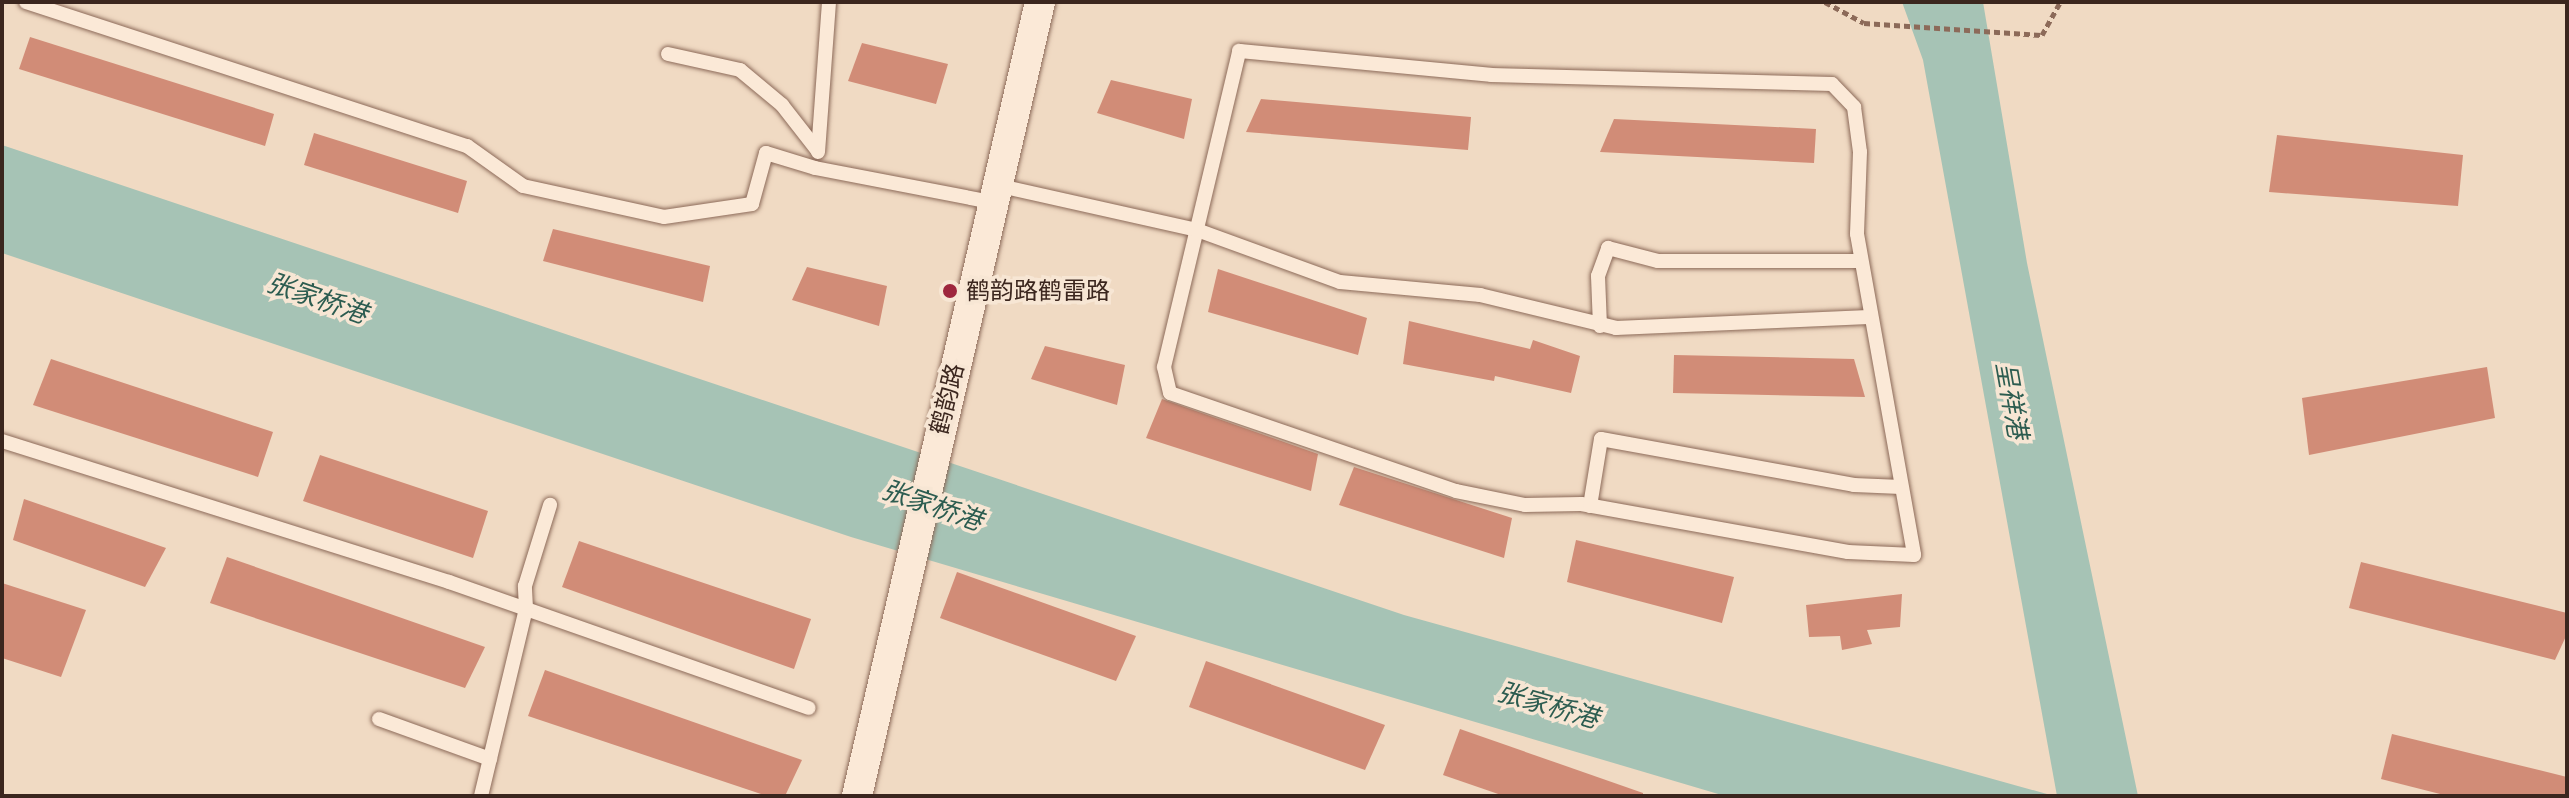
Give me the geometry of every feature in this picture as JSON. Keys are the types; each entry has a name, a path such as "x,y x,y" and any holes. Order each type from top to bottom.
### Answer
{"street":[{"name":"鹤韵路","path":"857,796 940,423 1040,2"}],"lane":[{"path":"26,2 467,146 523,186 664,217 752,204 766,153 815,168 994,193 1197,230 1340,282 1480,295 1600,326 1869,317"},
{"path":"815,168 829,2"},
{"path":"1239,51 1491,75 1832,84 1854,107 1861,261 1914,555 1848,552 1590,506 1525,505 1456,491 1170,393 1164,367 1239,51"},
{"path":"668,54 740,70 782,105 818,151"},
{"path":"1600,326 1598,276 1608,248 1658,261 1861,261"},
{"path":"1590,506 1601,439 1854,485 1901,487"},
{"path":"2,441 526,608 809,708"},
{"path":"481,796 526,608 525,586 550,505"},
{"path":"379,719 490,759"}],"path":[{"path":"1825,2 1864,23 2042,35 2060,2"}],"water":[{"name":"呈祥港","path":"1902,2 1983,2 2027,263 2138,796 2057,796 1923,60"},
{"name":"张家桥港","path":"2,145 1404,615 2054,796 1725,796 851,537 2,253"}],"building":[{"path":"30,37 274,114 265,146 19,69"},
{"path":"862,43 948,64 936,104 848,81"},
{"path":"1111,80 1192,99 1184,139 1097,113"},
{"path":"1261,99 1471,117 1468,150 1246,132"},
{"path":"1614,119 1816,129 1814,163 1600,152"},
{"path":"314,133 467,181 458,213 304,165"},
{"path":"2277,135 2463,155 2458,206 2269,192"},
{"path":"553,229 710,266 703,302 543,261"},
{"path":"807,267 887,286 879,326 792,300"},
{"path":"1218,269 1367,318 1358,355 1208,312"},
{"path":"1409,321 1530,349 1533,340 1580,356 1571,393 1495,376 1494,381 1403,364"},
{"path":"1045,346 1125,365 1117,405 1031,379"},
{"path":"1674,355 1854,359 1865,397 1673,393"},
{"path":"51,359 273,432 258,477 33,405"},
{"path":"2487,367 2495,418 2309,455 2302,398"},
{"path":"1162,399 1318,454 1311,491 1146,438"},
{"path":"320,455 488,511 473,558 303,501"},
{"path":"1354,467 1512,518 1504,558 1339,505"},
{"path":"24,499 166,548 145,587 13,540"},
{"path":"1576,540 1734,577 1722,623 1567,582"},
{"path":"579,541 811,619 794,669 562,587"},
{"path":"227,557 485,647 465,688 210,603"},
{"path":"2361,562 2567,613 2567,634 2555,660 2349,608"},
{"path":"957,572 1136,636 1116,681 940,618"},
{"path":"2,583 86,610 61,677 2,658"},
{"path":"1902,594 1900,627 1867,630 1872,644 1842,650 1840,636 1809,637 1806,605"},
{"path":"1206,661 1385,725 1365,770 1189,707"},
{"path":"545,670 802,760 785,796 767,796 528,716"},
{"path":"1460,729 1643,793 1643,796 1504,796 1443,775"},
{"path":"2392,734 2567,777 2567,796 2448,796 2381,779"}],"place":[{"name":"鹤韵路鹤雷路","path":"950,291"}]}
